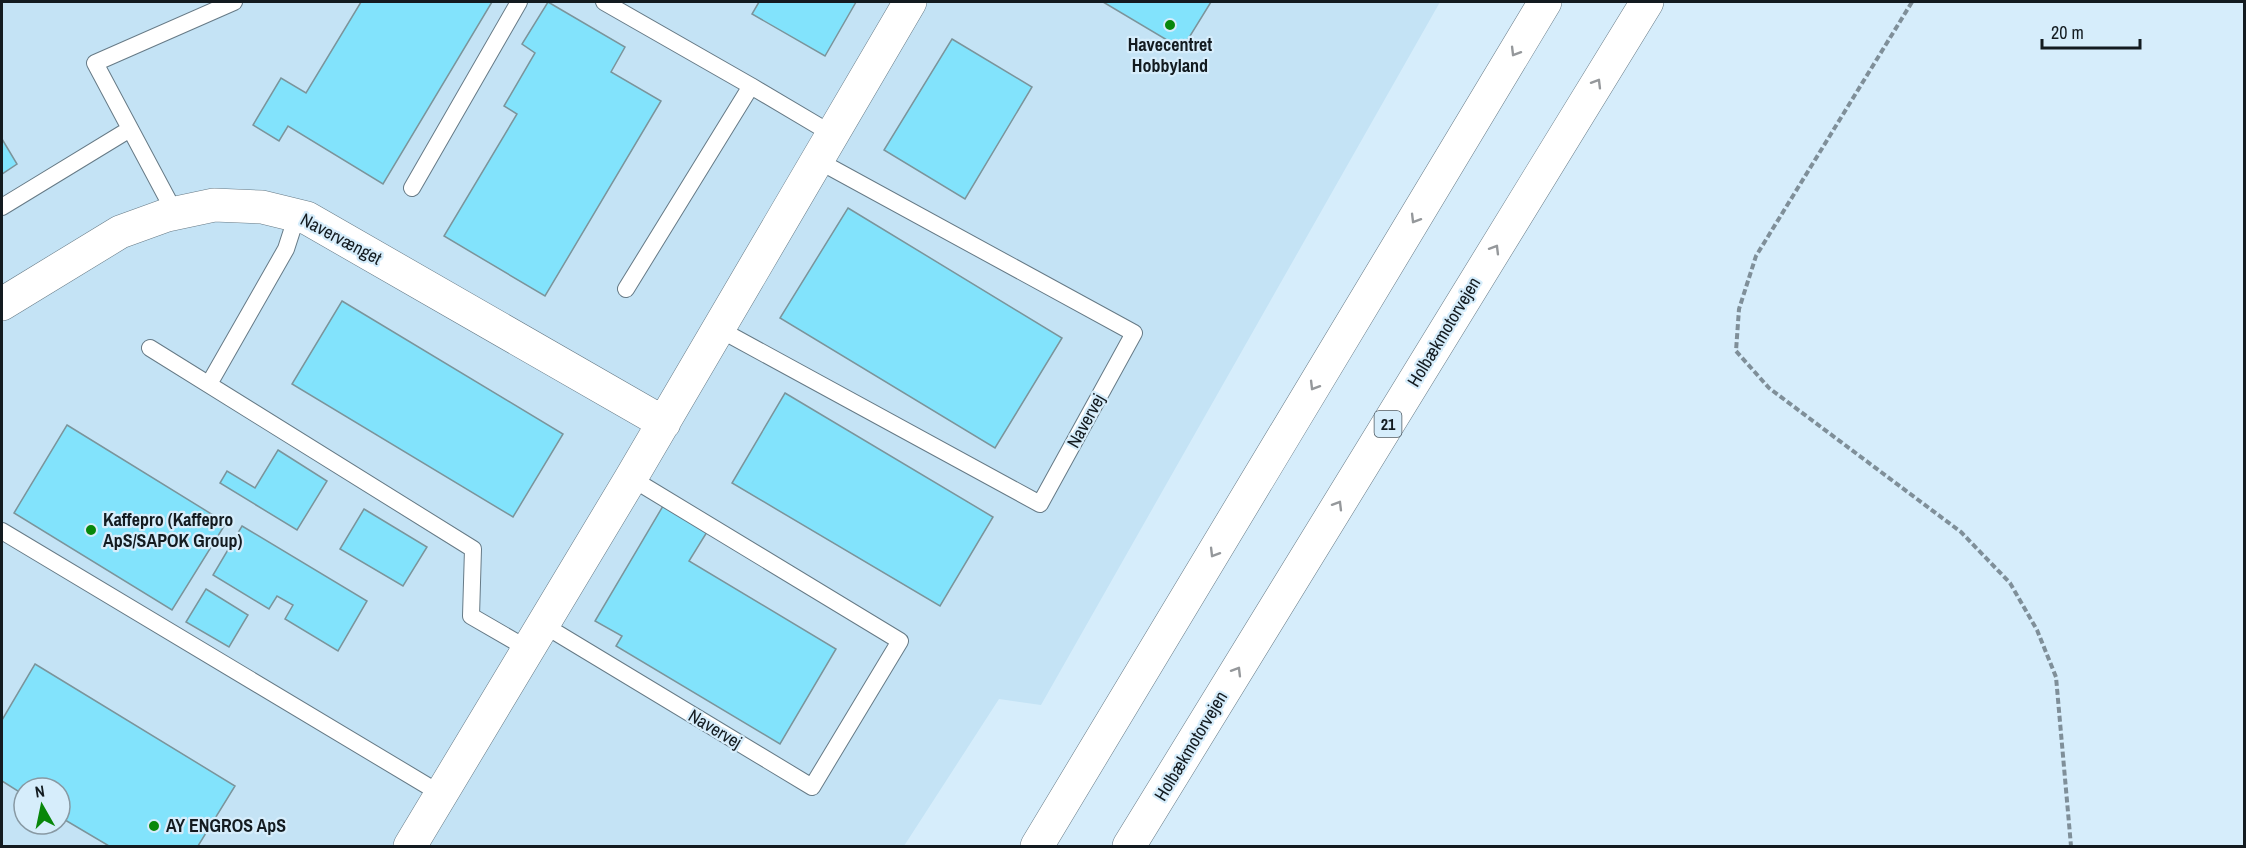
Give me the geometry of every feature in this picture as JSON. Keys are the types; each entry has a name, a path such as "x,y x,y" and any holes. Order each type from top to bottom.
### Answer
{"main road":[{"path":"410,846 664,423 910,2"},
{"path":"1037,846 1545,2"},
{"name":"Holbækmotorvejen","path":"1129,846 1647,2"},
{"name":"Navervænget","path":"2,304 120,232 175,213 214,205 262,207 307,218 664,423"}],"lane":[{"path":"175,213 95,63 234,2"},
{"path":"412,188 519,2"},
{"name":"Navervej","path":"604,2 751,86 825,147 1134,333 1040,504 719,329"},
{"path":"626,289 751,86"},
{"path":"2,207 130,129"},
{"path":"209,384 286,249 297,215"},
{"path":"150,348 473,549 471,616 535,637"},
{"name":"Navervej","path":"535,637 812,787 900,641 631,478"},
{"path":"2,531 441,794"}],"path":[{"path":"1912,2 1756,256 1739,309 1736,351 1769,388 1961,532 2010,583 2037,630 2056,677 2071,846"}],"shaded area":[{"path":"2,2 1440,2 1041,705 999,699 904,846 2,846"}],"building":[{"path":"361,2 492,2 383,184 288,126 279,141 253,125 281,78 306,93"},
{"path":"548,2 625,47 611,72 661,101 545,296 444,236 517,114 504,106 535,53 522,44"},
{"path":"759,2 856,2 825,56 752,14"},
{"name":"Havecentret Hobbyland","path":"1103,2 1211,2 1182,49"},
{"path":"952,39 1032,87 965,199 884,150"},
{"path":"2,139 17,164 2,174"},
{"path":"848,208 1062,338 995,448 780,318"},
{"path":"342,301 563,434 513,517 292,384"},
{"path":"785,393 993,517 940,606 732,483"},
{"path":"67,425 226,523 172,610 14,513"},
{"path":"278,450 327,481 297,530 220,483 227,471 255,488"},
{"path":"663,506 707,532 689,561 836,649 780,744 616,646 622,636 595,621"},
{"path":"364,509 427,547 403,586 340,549"},
{"path":"242,526 367,601 338,651 285,619 293,605 277,596 269,609 213,575"},
{"path":"206,589 248,615 229,647 186,622"},
{"path":"35,664 235,786 198,846 109,846 72,824 72,776 12,776 12,787 2,781 2,720"}],"place":[{"name":"Havecentret Hobbyland","path":"1170,25"},
{"name":"Kaffepro (Kaffepro ApS/SAPOK Group)","path":"91,530"},
{"name":"AY ENGROS ApS","path":"154,826"}]}
